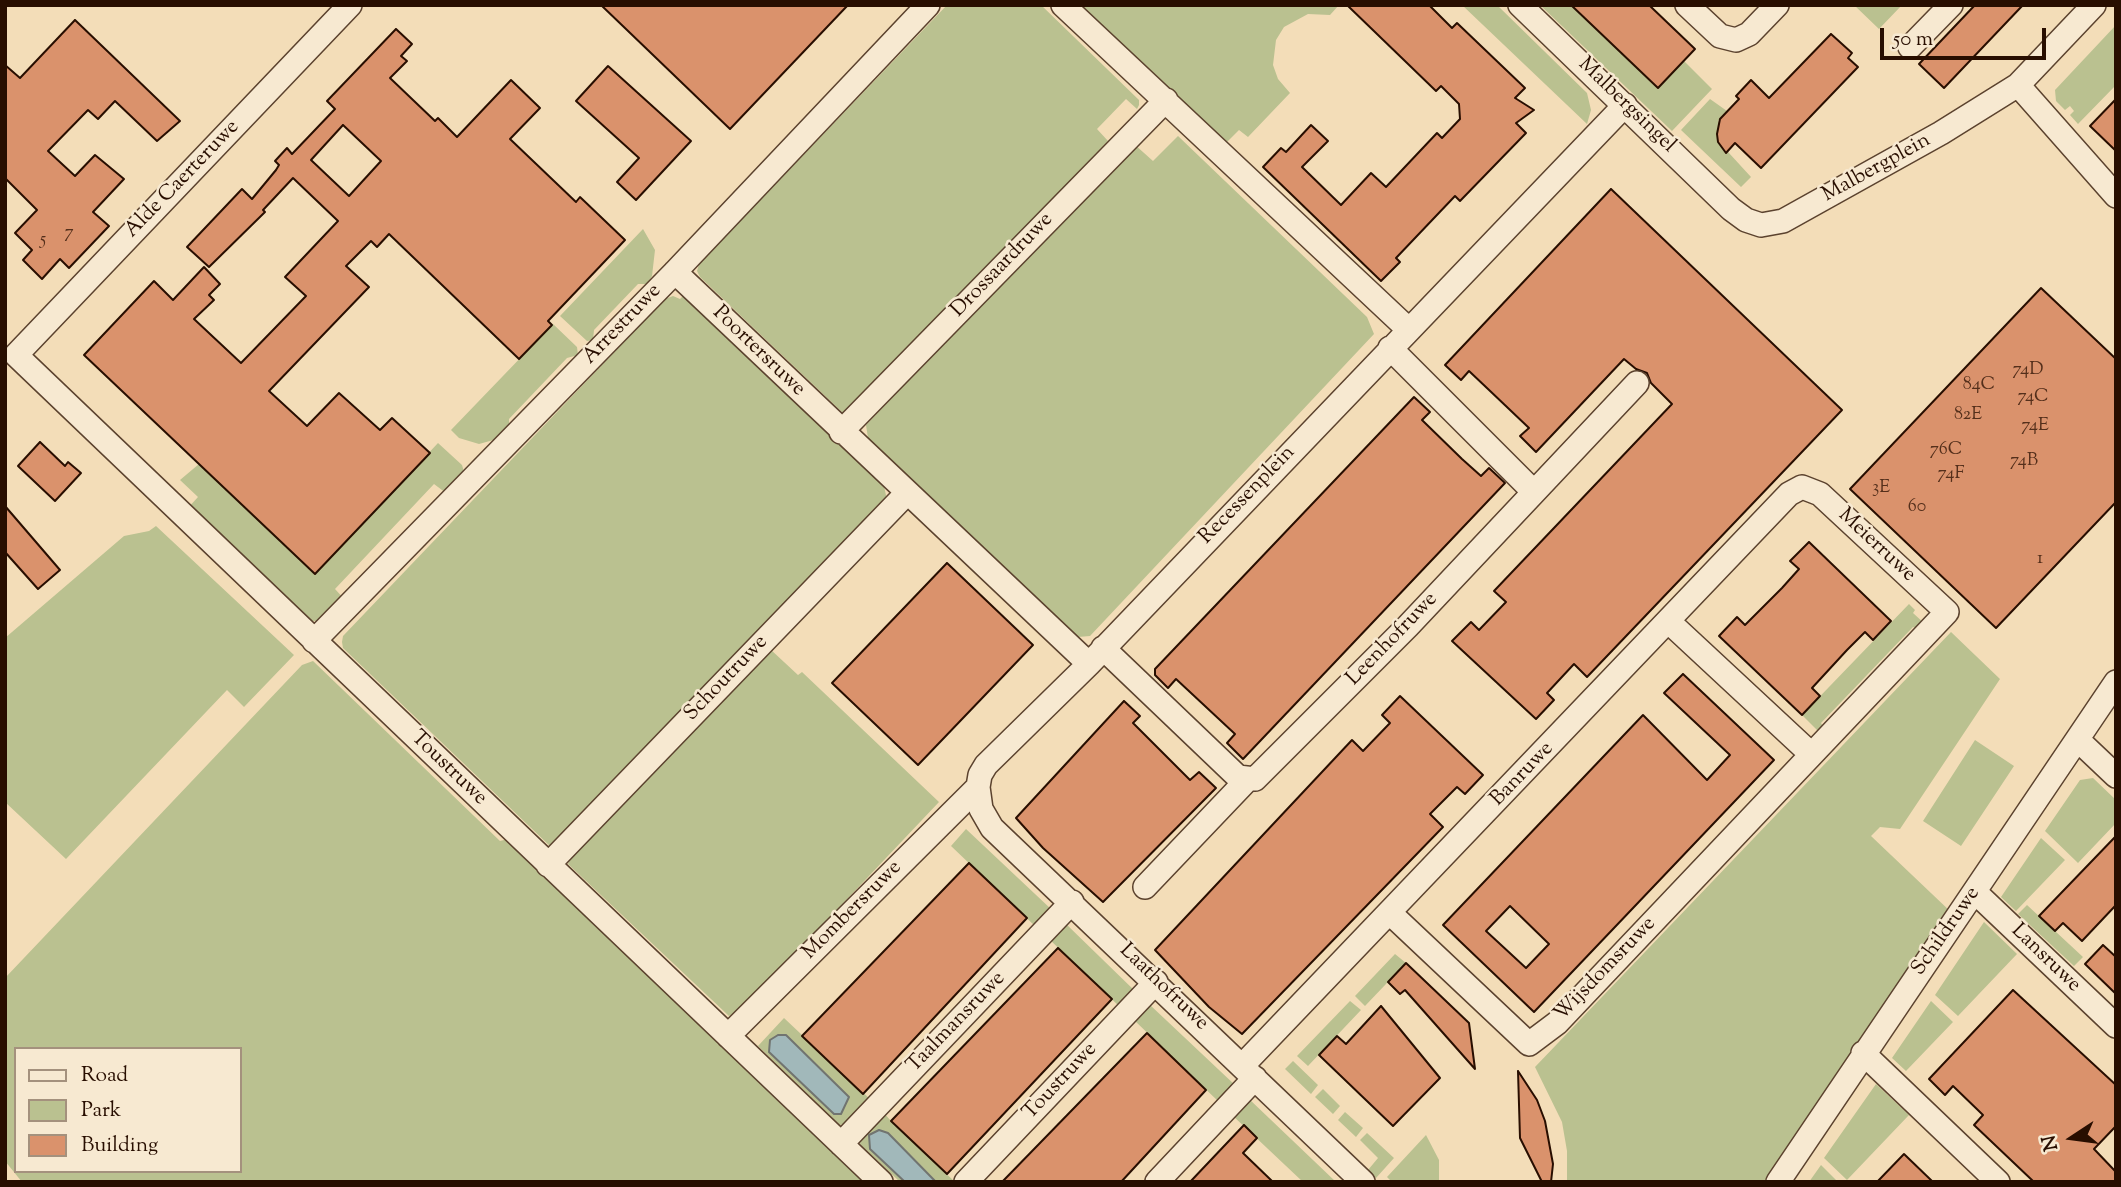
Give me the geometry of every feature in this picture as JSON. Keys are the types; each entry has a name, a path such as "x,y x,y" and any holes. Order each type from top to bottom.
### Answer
{"street":[{"name":"Alde Caerteruwe","path":"16,355 350,5"},
{"name":"Arrestruwe","path":"314,641 675,272 928,5"},
{"path":"1063,5 1408,329"},
{"name":"Malbergsingel","path":"1520,5 1731,209"},
{"path":"1687,5 1720,36 1736,40 1749,34 1777,5"},
{"path":"1910,47 1951,5"},
{"path":"2094,5 2018,85 2116,196"},
{"name":"Malbergplein","path":"1731,209 1746,220 1761,225 1783,221 1931,139 2018,85"},
{"name":"Drossaardruwe","path":"841,432 1166,100"},
{"name":"Recessenplein","path":"978,787 986,765 1096,656 1625,104"},
{"name":"Poortersruwe","path":"675,272 841,432"},
{"path":"1390,348 1534,492"},
{"name":"Toustruwe","path":"16,355 881,1182"},
{"name":"Leenhofruwe","path":"1145,887 1247,780 1255,779 1273,763 1637,383"},
{"path":"841,432 906,494 1238,777 1247,780"},
{"name":"Meierruwe","path":"1802,487 1820,494 1947,612"},
{"name":"Banruwe","path":"1157,1182 1249,1071 1391,913 1781,501 1802,487"},
{"name":"Schoutruwe","path":"548,865 906,494"},
{"name":"Wijsdomsruwe","path":"1391,913 1529,1044 1557,1023 1947,612"},
{"path":"1668,621 1811,754"},
{"name":"Schildruwe","path":"1777,1182 2116,682"},
{"path":"2078,740 2116,776"},
{"name":"Laathofruwe","path":"978,787 981,809 992,828 1249,1071 1352,1178"},
{"name":"Mombersruwe","path":"728,1036 978,787"},
{"name":"Lansruwe","path":"1975,892 2116,1026"},
{"name":"Taalmansruwe","path":"841,1144 1072,902"},
{"name":"Toustruwe","path":"966,1182 1156,982"},
{"path":"1863,1053 1998,1182"}],"green space":[{"path":"947,5 1041,5 1139,100 1139,105 1137,109 1126,99 1097,129 1108,141 851,409 843,413 700,277 697,271 699,264"},
{"path":"1075,5 1339,5 1330,15 1308,14 1284,27 1276,40 1273,65 1278,79 1290,93 1248,137 1239,130 1223,146"},
{"path":"1462,5 1497,5 1587,93 1591,110 1587,124"},
{"path":"1540,5 1571,5 1658,88 1684,61 1712,89 1672,131"},
{"path":"1854,5 1902,5 1879,29"},
{"path":"2116,25 2116,85 2078,124 2070,115 2074,111 2070,106 2065,110 2056,101 2055,90"},
{"path":"1710,99 1727,111 1718,121 1722,124 1717,132 1718,141 1751,177 1741,187 1681,130"},
{"path":"1178,136 1367,317 1374,334 1090,636 1078,637 868,438 866,425 1134,144 1153,161"},
{"path":"643,229 655,250 652,276 647,284 638,284 594,330 593,340 587,341 560,316"},
{"path":"684,295 884,486 887,500 552,848 343,648 343,636 665,299 673,296 680,299"},
{"path":"553,324 577,347 578,355 567,358 509,419 509,426 497,439 479,444 459,438 451,430"},
{"path":"438,443 462,465 464,472 446,493 434,484 335,589 345,600 318,621 307,621 187,509 198,497 180,480 199,464 315,574"},
{"path":"156,526 294,655 244,707 227,690 66,859 5,802 5,638 124,536 149,531"},
{"path":"1909,604 1915,610 1913,613 1925,624 1918,629 1913,627 1821,723 1824,728 1820,733 1802,715"},
{"path":"1951,632 2000,679 1900,829 1880,827 1871,836 1952,913 1770,1182 1567,1182 1567,1151 1562,1122 1535,1067"},
{"path":"770,649 798,675 802,672 939,802 744,1008 729,1016 568,864 571,857"},
{"path":"313,661 500,841 508,839 868,1182 22,1182 15,1173 242,1173 242,1047 14,1047 14,1172 5,1161 5,978 302,665"},
{"path":"1975,740 2014,766 1961,846 1923,821"},
{"path":"2093,778 2116,800 2116,823 2078,863 2045,831 2080,780"},
{"path":"966,829 1052,910 1036,927 951,846"},
{"path":"2041,838 2065,860 2016,911 2001,897"},
{"path":"2027,905 2083,957 2074,966 2018,914"},
{"path":"1064,922 1136,992 1121,1008 1049,939"},
{"path":"1984,922 2017,954 1958,1016 1935,995"},
{"path":"1395,954 1406,963 1365,1006 1355,996"},
{"path":"1350,1001 1361,1010 1308,1066 1297,1056"},
{"path":"1931,1001 1953,1022 1906,1071 1892,1058"},
{"path":"1149,1004 1236,1086 1220,1103 1134,1020"},
{"path":"784,1018 871,1100 847,1123 840,1125 758,1046"},
{"path":"1293,1061 1318,1085 1311,1094 1285,1069"},
{"path":"1876,1084 1909,1115 1847,1180 1824,1158"},
{"path":"1323,1089 1340,1106 1333,1114 1315,1097"},
{"path":"1248,1098 1335,1181 1303,1182 1232,1115"},
{"path":"883,1112 955,1182 936,1182 888,1133 870,1149 905,1182 900,1182 860,1144 861,1138"},
{"path":"1345,1112 1363,1128 1356,1137 1338,1120"},
{"path":"1367,1133 1394,1158 1376,1178 1368,1170 1378,1158 1360,1140"},
{"path":"1426,1135 1439,1160 1439,1182 1392,1182 1387,1177"},
{"path":"1821,1165 1838,1182 1809,1182"}],"water":[{"path":"778,1035 786,1035 849,1097 841,1114 834,1114 769,1052 770,1040"},
{"path":"879,1130 888,1133 936,1182 905,1182 870,1149 869,1135"}],"building":[{"path":"601,5 848,5 730,129"},
{"path":"1347,5 1429,5 1452,28 1457,23 1525,88 1515,98 1534,110 1516,123 1526,133 1460,201 1455,196 1396,258 1400,262 1381,281 1263,167 1281,148 1286,152 1311,125 1328,141 1302,167 1341,205 1371,173 1386,187 1437,133 1442,138 1460,119 1459,104 1441,86 1436,91"},
{"path":"1571,5 1649,5 1695,49 1658,88"},
{"path":"1975,5 2023,5 1944,88 1919,64"},
{"path":"75,20 180,121 157,141 115,101 98,119 88,110 48,151 75,176 95,155 124,179 93,212 109,226 69,268 60,259 42,279 23,260 32,250 15,233 37,210 5,178 5,65 20,78"},
{"path":"396,29 412,44 401,56 407,61 390,78 435,121 438,118 457,137 511,80 540,108 510,139 576,202 580,197 625,240 548,321 552,325 519,359 389,234 377,247 371,241 346,266 369,287 269,391 307,426 339,393 380,430 392,418 430,453 315,574 84,355 154,281 173,300 204,267 220,284 209,295 214,300 194,319 241,363 306,296 285,277 338,221 293,178 263,210 265,212 209,267 187,247 242,189 252,199 276,170 279,165 275,161 287,148 292,154 335,109 327,101","holes":["343,125 381,161 349,196 311,160"]},
{"path":"1831,34 1852,53 1848,58 1858,67 1761,168 1735,143 1726,153 1718,142 1717,134 1720,119 1739,99 1736,96 1751,80 1769,98"},
{"path":"608,66 691,141 636,200 617,182 639,158 576,101"},
{"path":"2116,99 2116,151 2090,126"},
{"path":"1611,189 1842,410 1587,677 1574,664 1547,693 1554,700 1536,719 1452,641 1471,622 1479,630 1506,602 1494,591 1672,404 1651,383 1647,373 1636,369 1624,359 1536,452 1520,436 1529,428 1469,371 1461,380 1445,365"},
{"path":"2041,288 2116,359 2116,502 1996,628 1850,489"},
{"path":"1414,397 1430,412 1422,420 1462,459 1481,476 1489,468 1505,483 1243,759 1227,743 1235,734 1176,679 1168,688 1155,675 1155,669"},
{"path":"40,442 65,466 68,462 81,473 55,501 18,466"},
{"path":"5,506 60,570 38,589 5,552"},
{"path":"1809,542 1891,621 1873,640 1865,632 1847,650 1812,688 1820,696 1802,715 1719,636 1737,617 1745,625 1782,588 1799,569 1790,561"},
{"path":"947,563 1033,645 918,765 832,683"},
{"path":"1683,674 1774,760 1534,1012 1443,925 1643,715 1707,780 1730,755 1664,693","holes":["1510,906 1549,944 1526,968 1486,931"]},
{"path":"1400,696 1483,775 1465,794 1457,787 1430,814 1443,827 1242,1034 1209,1007 1155,950 1352,740 1363,751 1390,723 1382,715"},
{"path":"1124,701 1140,716 1133,723 1190,780 1199,772 1216,788 1103,902 1043,848 1016,818"},
{"path":"2116,836 2116,905 2082,941 2063,923 2055,931 2039,916"},
{"path":"969,863 1027,918 863,1094 802,1036"},
{"path":"2103,945 2116,957 2116,994 2085,964"},
{"path":"1058,948 1112,999 947,1174 891,1121"},
{"path":"1406,963 1469,1023 1475,1069 1405,990 1400,994 1388,982"},
{"path":"2013,990 2116,1085 2116,1126 2094,1149 2116,1172 2116,1182 2034,1182 1974,1125 1983,1115 1953,1086 1945,1095 1929,1079"},
{"path":"1381,1006 1440,1078 1393,1126 1319,1055 1337,1036 1346,1044"},
{"path":"1147,1033 1206,1090 1121,1182 1002,1182"},
{"path":"1518,1071 1537,1100 1545,1121 1553,1164 1551,1182 1542,1182 1520,1138"},
{"path":"1244,1125 1257,1138 1243,1153 1273,1182 1190,1182"},
{"path":"1904,1154 1933,1182 1877,1182"}]}
